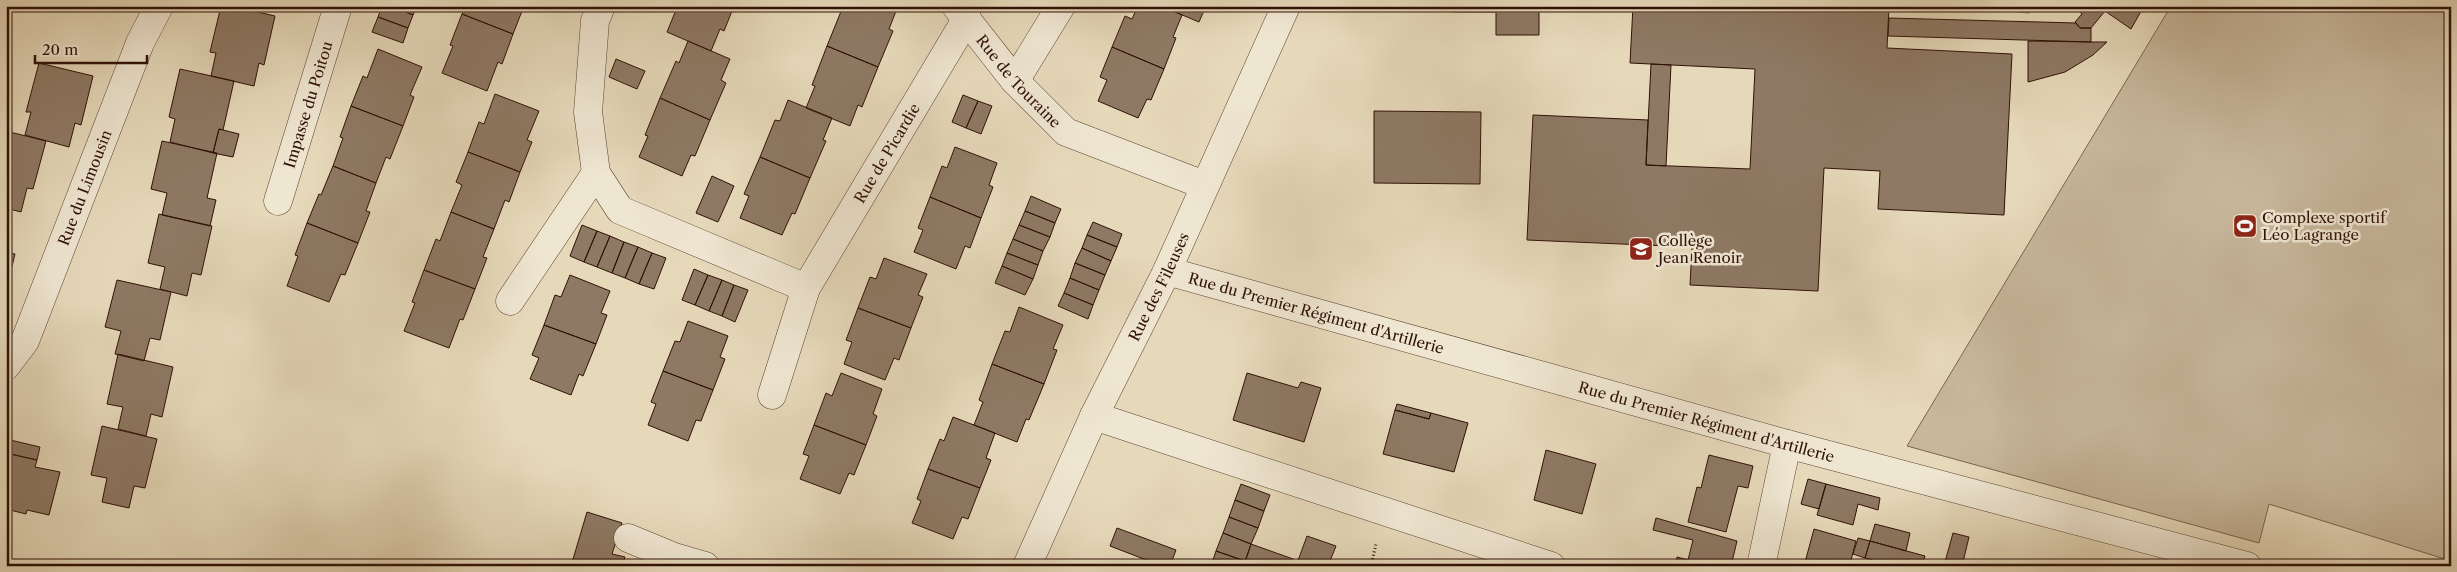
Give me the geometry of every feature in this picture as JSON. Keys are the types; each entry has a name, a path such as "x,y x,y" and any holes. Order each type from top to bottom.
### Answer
{"street":[{"name":"Rue du Limousin","path":"6,366 25,341 140,42 159,6"},
{"name":"Impasse du Poitou","path":"278,201 338,6"},
{"path":"601,6 596,21 588,112 596,173 620,210 806,288"},
{"path":"1015,81 1061,6"},
{"name":"Rue des Fileuses","path":"1027,566 1094,416 1167,271 1204,184 1286,6"},
{"name":"Rue de Touraine","path":"962,12 1015,81 1066,132 1204,184"},
{"name":"Rue de Picardie","path":"772,395 806,288 962,12"},
{"path":"510,301 596,173"},
{"name":"Rue du Premier Régiment d'Artillerie","path":"1167,271 2187,558 2247,566"},
{"path":"1094,416 1551,566"},
{"path":"1761,566 1787,444"},
{"path":"628,538 674,557 705,566"}],"shaded area":[{"path":"1956,6 2029,6 2029,13"},
{"name":"Complexe sportif Léo Lagrange","path":"2171,6 2451,6 2451,561 2269,504 2259,543 1907,446"}],"building":[{"path":"221,6 232,6 275,16 264,65 259,63 254,86 211,76 216,53 210,52"},
{"path":"382,6 391,6 413,15 408,28 378,17"},
{"path":"391,6 417,6 413,15"},
{"path":"465,6 524,6 513,34 462,14"},
{"path":"674,6 734,6 724,31 720,29 711,51 667,32 676,10 673,9"},
{"path":"848,6 898,6 889,29 893,31 878,67 827,46 842,9 846,10"},
{"path":"1138,6 1161,6 1182,15 1173,37 1176,38 1164,69 1112,47 1125,16 1132,19"},
{"path":"1161,6 1206,6 1199,22"},
{"path":"1453,6 1539,6 1539,35 1496,35 1496,12 1453,12"},
{"path":"1633,6 1889,6 1887,48 2012,54 2004,215 1878,209 1880,171 1824,168 1818,291 1690,285 1692,247 1527,240 1533,115 1648,120 1646,165 1750,169 1755,69 1630,63"},
{"path":"2073,6 2144,6 2131,29 2105,11 2091,28 2080,28 2075,22 2082,14"},
{"path":"462,14 513,34 502,64 498,62 487,91 442,73 453,46 450,45"},
{"path":"378,17 408,28 403,43 372,32"},
{"path":"1889,18 2076,23 2080,28 2091,28 2091,42 1888,36"},
{"path":"688,41 730,59 721,80 726,83 710,120 660,98 676,61 679,63"},
{"path":"2028,41 2107,42 2093,55 2065,72 2028,82"},
{"path":"827,46 878,67 862,107 858,105 850,126 806,108 815,86 812,85"},
{"path":"1112,47 1164,69 1151,100 1147,99 1138,118 1098,101 1107,80 1100,77"},
{"path":"378,49 422,67 410,95 414,97 403,126 351,106 363,76 367,78"},
{"path":"616,59 645,71 637,89 609,77"},
{"path":"39,63 93,76 81,125 75,123 69,147 25,135 31,112 26,112"},
{"path":"1651,64 1671,65 1666,166 1646,165"},
{"path":"180,69 234,81 223,130 219,129 213,153 170,142 175,119 169,117"},
{"path":"495,94 539,111 527,140 532,142 520,172 468,152 479,122 484,124"},
{"path":"963,95 978,101 966,128 952,122"},
{"path":"660,98 710,120 695,156 691,155 682,176 639,157 648,136 645,135"},
{"path":"788,100 832,118 823,140 826,141 810,178 760,157 775,120 780,121"},
{"path":"978,101 992,106 981,134 966,128"},
{"path":"351,106 403,126 390,159 386,157 376,183 333,166 343,138 340,137"},
{"path":"1374,111 1481,112 1480,184 1374,183"},
{"path":"219,129 239,134 233,157 213,153"},
{"path":"6,131 46,141 33,189 27,188 21,212 6,208"},
{"path":"162,141 217,153 207,198 216,200 210,226 162,215 167,193 151,189"},
{"path":"955,147 997,163 989,185 993,187 981,218 930,197 942,166 947,168"},
{"path":"468,152 520,172 509,202 505,200 494,229 451,212 462,185 456,182"},
{"path":"760,157 810,178 795,214 792,213 782,235 740,218 749,196 744,194"},
{"path":"333,166 376,183 366,211 370,212 358,243 307,223"},
{"path":"712,176 734,186 718,222 696,213"},
{"path":"1031,196 1061,209 1055,223 1025,211"},
{"path":"930,197 981,218 970,248 965,246 956,269 914,252 923,230 918,228"},
{"path":"1025,211 1055,223 1050,237 1019,225"},
{"path":"451,212 494,229 483,257 487,258 475,289 424,270 436,239 440,241"},
{"path":"159,214 212,226 201,275 192,273 187,296 160,289 165,267 148,263"},
{"path":"1093,222 1122,234 1117,247 1087,235"},
{"path":"307,223 358,243 345,275 341,274 329,302 287,286 298,256 295,255"},
{"path":"582,225 597,231 584,262 570,256"},
{"path":"1019,225 1050,237 1043,251 1013,239"},
{"path":"597,231 610,236 597,267 584,262"},
{"path":"1087,235 1117,247 1111,261 1082,248"},
{"path":"610,236 624,242 612,273 597,267"},
{"path":"1013,239 1043,251 1038,265 1007,253"},
{"path":"624,242 638,247 625,278 612,273"},
{"path":"638,247 652,253 639,284 625,278"},
{"path":"1082,248 1111,261 1105,275 1075,263"},
{"path":"6,252 15,254 6,291"},
{"path":"652,253 666,258 654,289 639,284"},
{"path":"1007,253 1038,265 1033,279 1002,266"},
{"path":"884,258 927,274 918,295 923,297 911,328 858,308 870,277 876,279"},
{"path":"1075,263 1105,275 1099,290 1070,278"},
{"path":"1002,266 1033,279 1025,295 995,283"},
{"path":"694,269 708,275 695,305 682,300"},
{"path":"424,270 475,289 463,320 460,319 449,348 404,331 415,303 412,302"},
{"path":"570,275 610,291 601,313 607,315 596,344 544,325 555,295 561,297"},
{"path":"708,275 722,280 709,311 695,305"},
{"path":"1070,278 1099,290 1093,305 1064,293"},
{"path":"117,280 171,292 160,340 150,338 144,361 115,354 121,331 105,327"},
{"path":"722,280 734,285 722,316 709,311"},
{"path":"734,285 748,290 735,322 722,316"},
{"path":"1064,293 1093,305 1088,319 1058,306"},
{"path":"1019,307 1063,325 1053,349 1057,350 1044,384 992,364 1005,331 1010,332"},
{"path":"858,308 911,328 899,360 894,358 885,380 844,364 852,342 846,340"},
{"path":"688,321 728,336 720,357 725,359 713,390 663,371 675,341 680,342"},
{"path":"544,325 596,344 583,376 579,374 571,395 530,379 539,358 532,355"},
{"path":"118,354 173,367 162,417 151,414 146,436 118,429 123,407 107,404"},
{"path":"992,364 1044,384 1029,420 1026,419 1017,442 974,425 983,402 979,400"},
{"path":"663,371 713,390 701,421 696,420 688,441 648,425 656,404 651,402"},
{"path":"841,373 882,389 873,414 877,416 866,445 814,425 826,393 832,396"},
{"path":"1247,373 1298,388 1301,382 1321,388 1304,442 1233,420"},
{"path":"1397,404 1431,413 1429,419 1395,410"},
{"path":"1395,410 1429,419 1431,413 1468,423 1454,472 1383,454"},
{"path":"953,417 995,433 986,458 991,460 980,488 928,469 940,439 944,441"},
{"path":"814,425 866,445 854,475 849,473 840,494 800,479 809,456 803,454"},
{"path":"102,426 157,439 145,488 134,486 129,508 102,502 107,478 91,475"},
{"path":"6,439 40,447 37,460 6,453"},
{"path":"1546,450 1596,464 1582,514 1534,500"},
{"path":"6,453 37,460 35,467 60,472 49,515 27,510 26,514 6,509"},
{"path":"1709,455 1753,466 1748,488 1738,486 1726,532 1688,522 1697,487 1701,488"},
{"path":"928,469 980,488 968,519 962,517 953,539 912,523 921,501 917,499"},
{"path":"1808,479 1826,484 1819,509 1801,504"},
{"path":"1241,484 1270,495 1264,511 1235,500"},
{"path":"1826,484 1880,498 1878,510 1858,504 1853,525 1817,515"},
{"path":"1235,500 1264,511 1258,528 1229,517"},
{"path":"587,512 622,523 612,554 625,557 622,566 571,566"},
{"path":"1229,517 1258,528 1251,544 1223,533"},
{"path":"1656,518 1737,541 1731,566 1686,566 1676,563 1677,557 1688,560 1693,540 1653,530"},
{"path":"1875,524 1910,533 1906,551 1870,541"},
{"path":"1117,528 1176,550 1170,566 1162,566 1110,546"},
{"path":"1814,529 1856,541 1850,564 1855,566 1804,566"},
{"path":"1223,533 1251,544 1245,561 1216,551"},
{"path":"1953,533 1969,537 1962,566 1945,562"},
{"path":"1307,536 1336,546 1328,566 1296,566"},
{"path":"1858,538 1870,541 1865,558 1853,554"},
{"path":"1870,541 1925,556 1922,566 1895,566 1865,558"},
{"path":"1251,544 1293,559 1291,564 1296,566 1244,566"},
{"path":"1216,551 1245,561 1244,566 1211,566"}],"place":[{"name":"Complexe sportif Léo Lagrange","path":"2245,226"},
{"name":"Collège Jean Renoir","path":"1641,249"}]}
